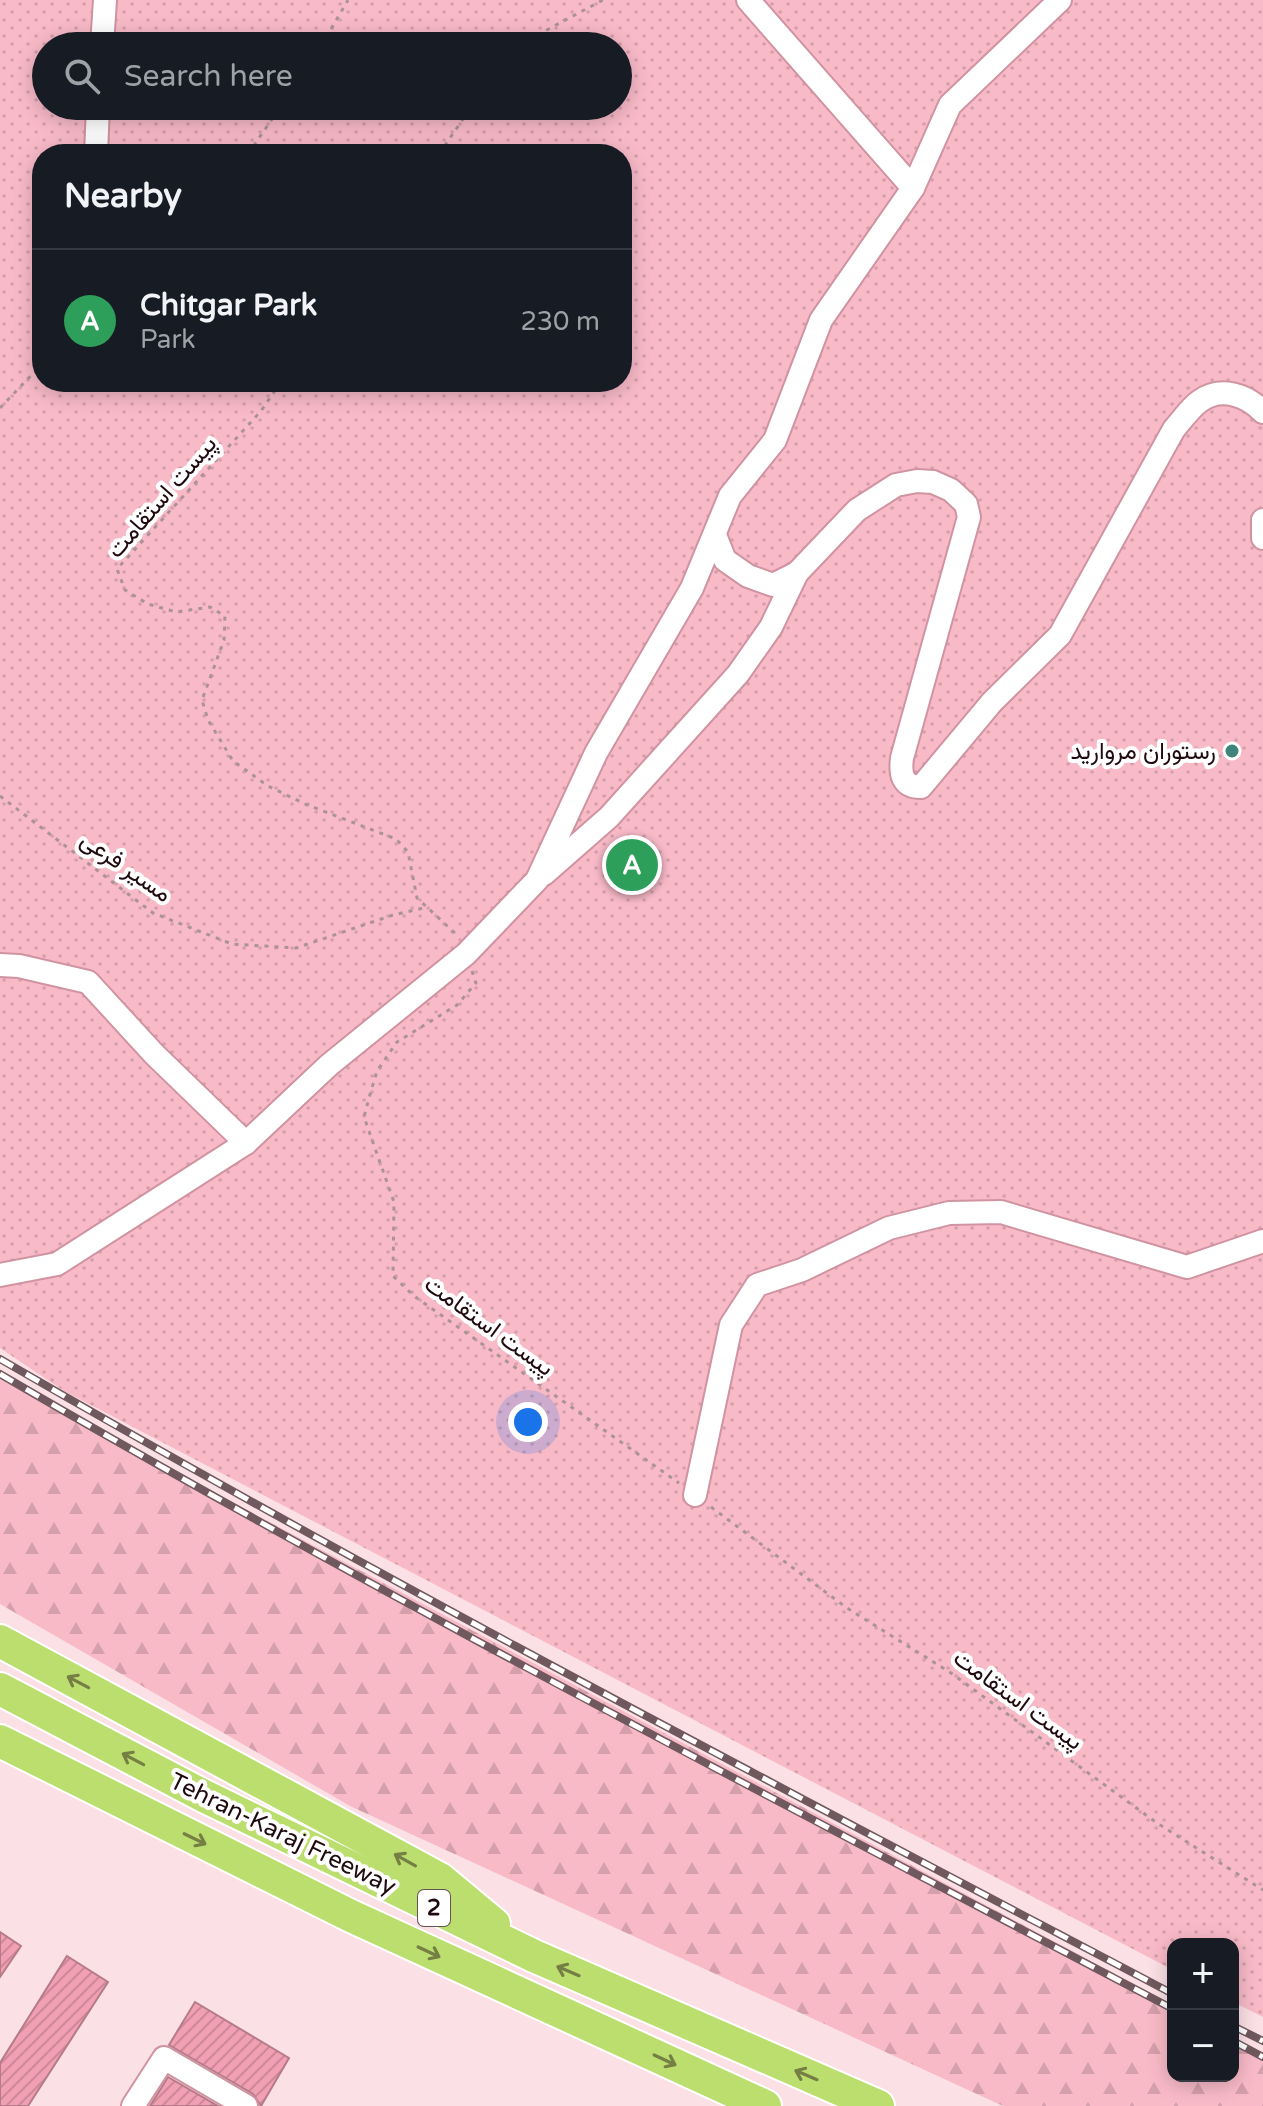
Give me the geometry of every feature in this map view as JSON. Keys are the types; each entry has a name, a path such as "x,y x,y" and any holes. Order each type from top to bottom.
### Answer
{"highway":[{"path":"0,1641 440,1879 534,1956"},
{"name":"Tehran-Karaj Freeway","path":"0,1689 204,1796 534,1956 878,2106"},
{"name":"Tehran-Karaj Freeway","path":"0,1741 351,1916 765,2106"}],"street":[{"path":"103,32 105,0"},
{"path":"748,0 913,188"},
{"path":"537,880 596,753 692,588 730,496 775,440 821,320 913,188 950,105 1060,0"},
{"path":"96,144 97,120"},
{"path":"0,1275 57,1264 246,1143 329,1065 466,954 537,880 609,817 738,674 771,627 797,573 857,510 896,485 917,481 933,482 951,490 966,504 969,517 902,758 900,773 905,782 911,787 921,787 992,702 1060,635 1174,429 1201,400 1216,394 1234,393 1252,400 1263,412"},
{"path":"1263,520 1263,538"},
{"path":"715,535 725,560 748,576 773,585 797,573"},
{"path":"0,965 19,966 88,982 154,1054 246,1143"},
{"path":"695,1495 731,1325 757,1285 802,1270 889,1228 949,1213 1001,1212 1187,1267 1263,1241"},
{"path":"133,2106 164,2058 246,2106"}],"path":[{"path":"329,32 348,0"},
{"path":"543,32 603,0"},
{"path":"255,144 271,120"},
{"path":"446,144 462,120"},
{"path":"0,408 32,374"},
{"name":"پیست استقامت","path":"274,392 261,411 117,569 125,590 148,604 176,612 210,607 225,616 224,640 202,700 208,720 233,761 268,786 305,804 396,839 408,852 417,898 460,939 466,954 476,983 457,1005 397,1042 377,1071 364,1117 394,1202 393,1276 414,1296 695,1495 847,1608 951,1673 1157,1823 1263,1890"},
{"name":"مسیر فرعی","path":"0,796 153,913 232,944 296,948 393,915 428,907"}],"green space":[{"path":"0,0 1263,0 1263,2017 1239,2005 1239,1938 1167,1938 1167,1967 64,1391 0,1348"},
{"path":"0,1378 1167,2002 1167,2082 1239,2082 1239,2040 1263,2053 1263,2106 1003,2106 350,1806 0,1604"}],"building":[{"path":"0,1932 21,1946 0,1977"},
{"path":"67,1956 108,1982 28,2106 0,2106 0,2063"},
{"path":"195,2002 289,2058 261,2106 253,2094 169,2045"},
{"path":"168,2077 218,2106 150,2106"}],"railway":[{"path":"0,1359 437,1603 1167,1991"},
{"path":"0,1374 436,1619 1167,2006"},
{"path":"1239,2029 1263,2041"},
{"path":"1239,2044 1263,2057"}],"place":[{"name":"رستوران مروارید","path":"1232,751"},
{"name":"Chitgar Park","path":"632,865"}]}
